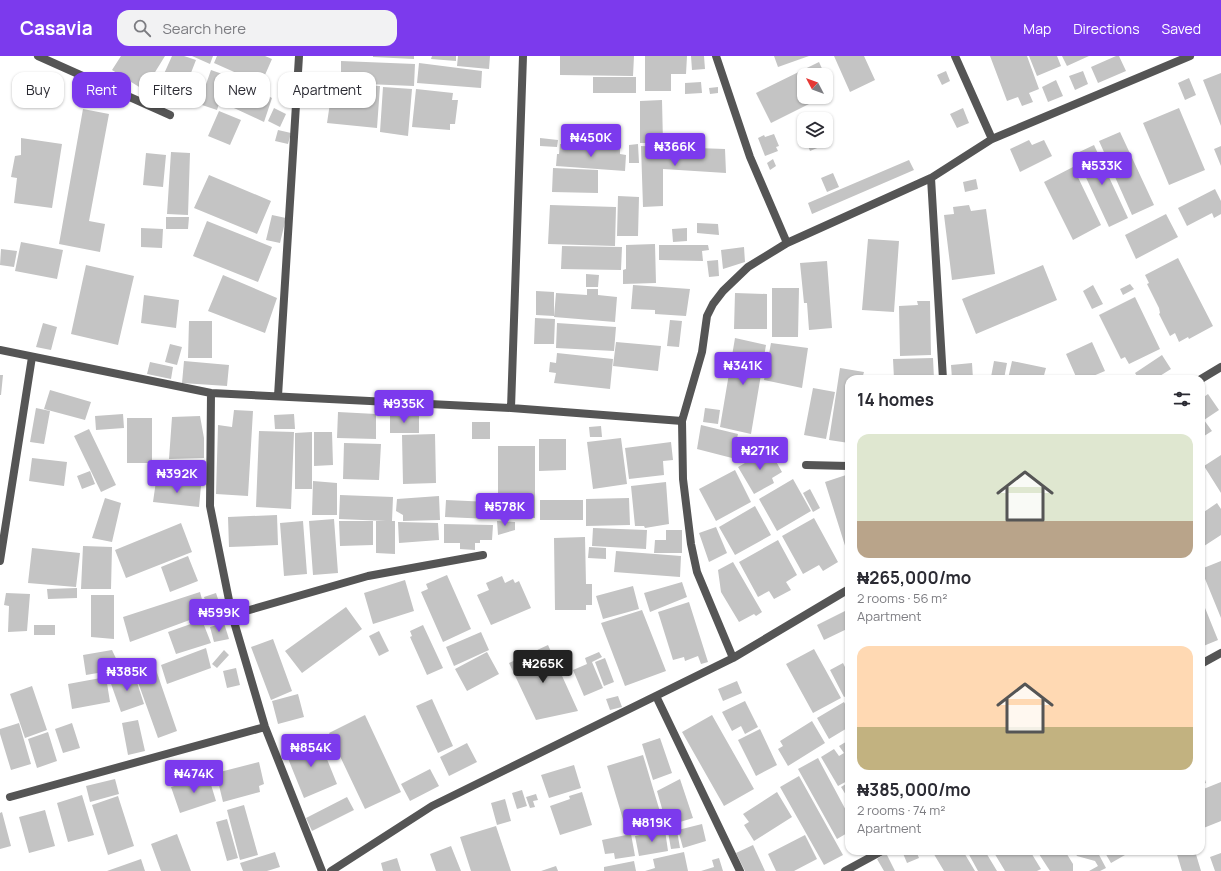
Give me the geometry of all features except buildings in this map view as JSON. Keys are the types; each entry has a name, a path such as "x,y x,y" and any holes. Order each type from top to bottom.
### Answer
{"street":[{"path":"38,56 170,116"},
{"path":"278,396 299,56"},
{"path":"511,408 523,56"},
{"path":"716,56 750,157 787,243"},
{"path":"955,56 992,139"},
{"path":"733,658 697,572 691,544 683,480 682,421 702,352 708,316 713,304 723,291 748,267 787,243 931,178 992,139 1190,56"},
{"path":"931,178 943,375"},
{"path":"0,350 211,392 511,408 682,421"},
{"path":"0,560 32,357"},
{"path":"1205,377 1221,367"},
{"path":"211,392 210,506 232,615 265,727 322,871"},
{"path":"806,465 845,466"},
{"path":"232,615 368,576 482,555"},
{"path":"331,871 432,806 733,658 845,591"},
{"path":"1205,662 1221,653"},
{"path":"656,696 740,871"},
{"path":"10,797 265,727"},
{"path":"845,871 875,855"}]}
